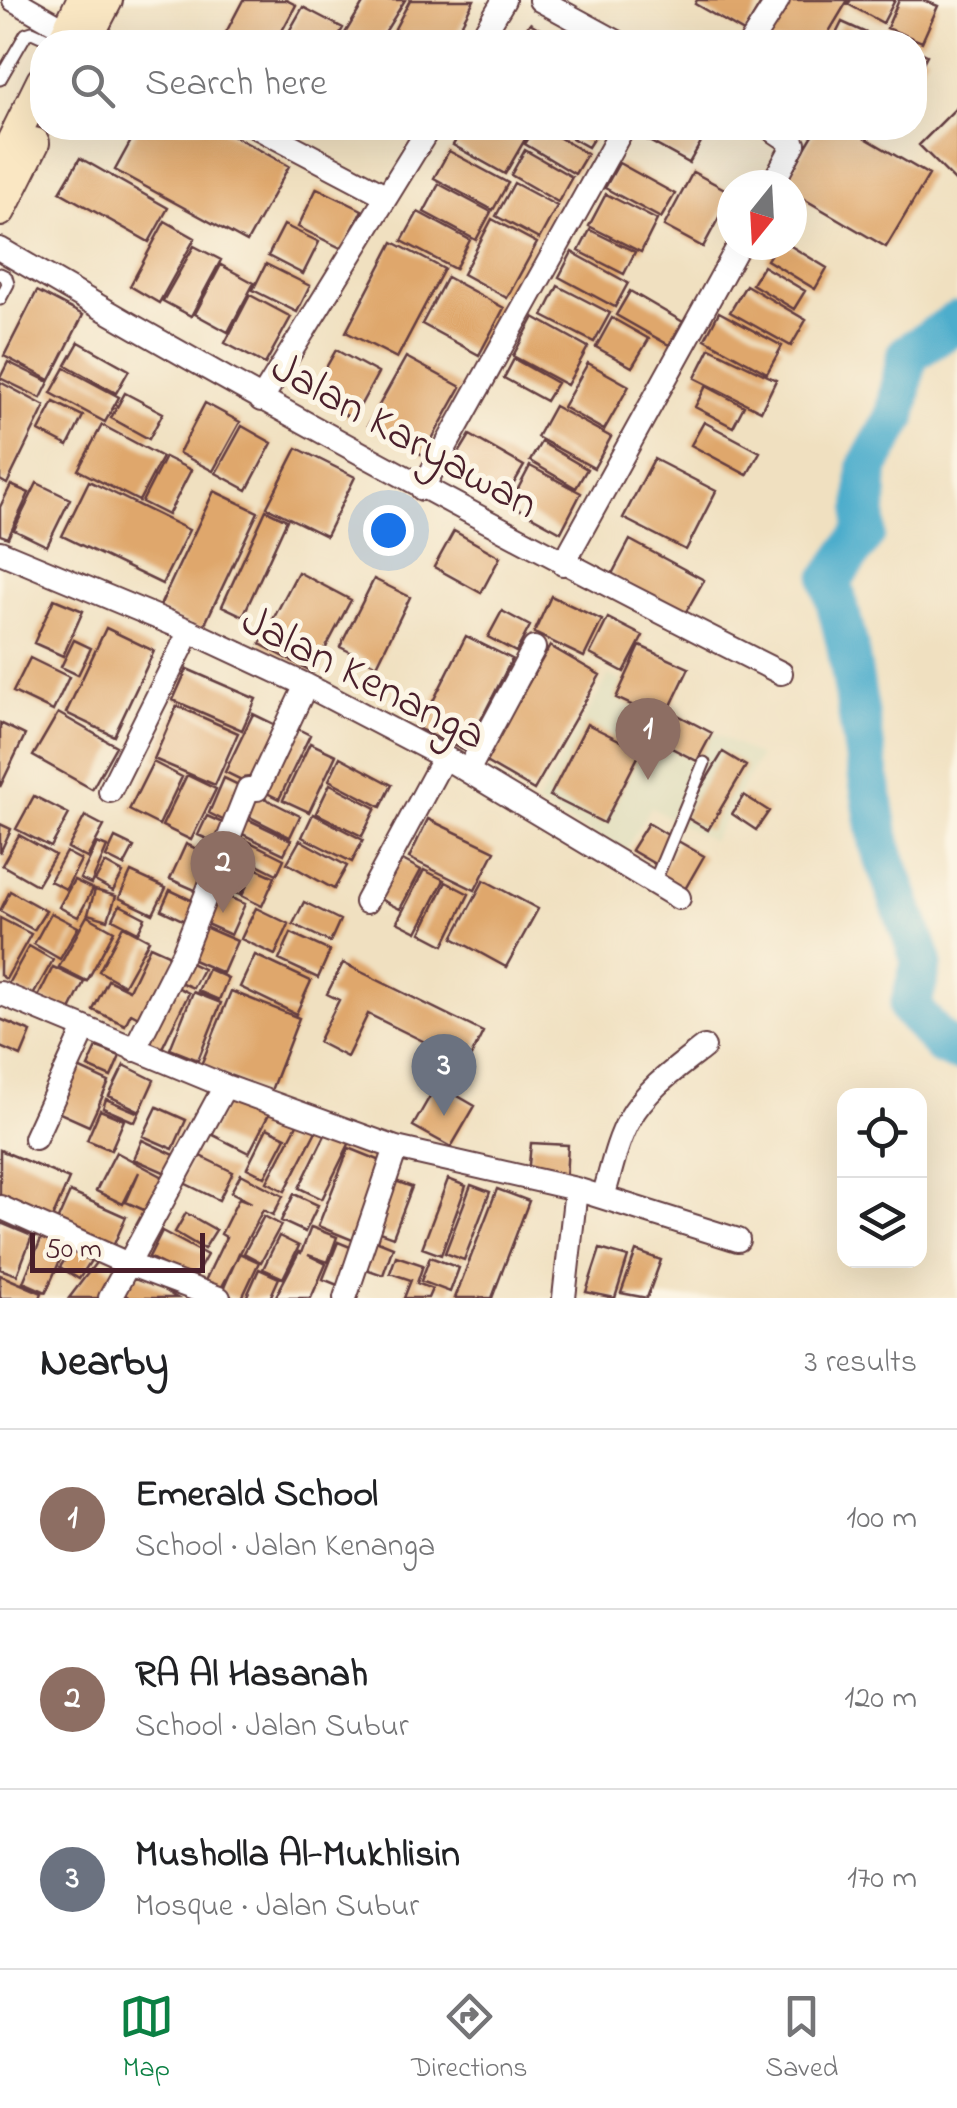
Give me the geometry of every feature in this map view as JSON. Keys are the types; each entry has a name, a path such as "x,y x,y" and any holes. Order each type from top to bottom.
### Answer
{"main road":[{"path":"76,28 107,0"},
{"path":"2,156 30,104"},
{"path":"0,211 36,140"}],"street":[{"path":"14,0 76,28"},
{"path":"486,30 504,0"},
{"path":"540,0 595,30"},
{"path":"759,30 778,0"},
{"path":"281,140 387,196"},
{"path":"262,400 422,140"},
{"path":"422,489 616,140"},
{"path":"780,170 792,148 790,140"},
{"name":"Jalan Karyawan","path":"0,249 422,489 781,673"},
{"path":"563,564 731,260"},
{"name":"Jalan Kenanga","path":"0,552 190,631 306,686 444,757 679,898"},
{"path":"110,791 190,631"},
{"path":"468,771 534,648"},
{"path":"134,1050 184,951 248,789 256,789 306,686"},
{"path":"366,902 444,757"},
{"path":"0,992 225,1086 396,1148 576,1189 738,1240"},
{"path":"36,1138 86,1029"},
{"path":"603,1197 619,1144 635,1110 663,1080 704,1047"},
{"path":"110,1298 225,1086"},
{"path":"345,1298 396,1148"},
{"path":"564,1298 576,1189"},
{"path":"0,1207 128,1264 218,1298"}],"lane":[{"path":"0,79 30,33"},
{"path":"0,274 8,284 0,298"},
{"path":"653,885 704,763"}],"shaded area":[{"path":"609,675 759,757 712,841 650,807 625,852 537,804"}],"building":[{"path":"243,0 286,0 296,5 282,30 227,30"},
{"path":"365,0 405,0 386,30 347,30"},
{"path":"410,0 474,0 458,30 394,30"},
{"path":"697,0 763,0 745,30 695,4"},
{"path":"781,0 848,0 830,30 763,30"},
{"path":"851,0 895,0 883,23 848,4"},
{"path":"899,0 923,0 938,6 927,31 887,28"},
{"path":"303,7 343,28 342,30 290,30"},
{"path":"842,22 860,30 838,30"},
{"path":"957,107 957,183 919,145"},
{"path":"131,140 241,140 289,166 247,242 115,170"},
{"path":"456,140 525,140 505,174 453,145"},
{"path":"528,140 563,140 587,154 575,174 525,144"},
{"path":"647,140 702,140 689,163"},
{"path":"810,140 869,140 929,175 886,247 807,201 807,170 792,170"},
{"path":"525,150 572,177 558,202 511,175"},
{"path":"449,151 508,183 493,210 434,178"},
{"path":"80,158 168,208 149,242 60,192"},
{"path":"619,163 675,194 661,218 605,188"},
{"path":"693,172 717,185 717,221 703,247 664,226"},
{"path":"514,183 557,206 539,239 496,216"},
{"path":"439,184 491,212 476,240 424,212"},
{"path":"317,188 362,210 343,249 298,227"},
{"path":"606,194 657,220 641,252 589,226"},
{"path":"418,212 470,240 455,269 402,241"},
{"path":"492,219 537,243 507,298 463,274"},
{"path":"165,221 195,238 159,303 130,286"},
{"path":"284,225 319,242 303,274 268,256"},
{"path":"590,230 635,252 624,274 579,251"},
{"path":"393,242 444,269 397,358 346,332"},
{"path":"194,246 221,260 191,316 163,301"},
{"path":"572,252 628,283 615,307 559,277"},
{"path":"807,256 827,268 815,289 767,260 807,260"},
{"path":"266,264 310,286 297,312 253,290"},
{"path":"221,265 254,283 228,332 195,314"},
{"path":"763,266 805,291 794,309 752,284"},
{"path":"447,277 504,308 479,355 422,324"},
{"path":"746,285 806,320 791,346 730,312"},
{"path":"558,286 610,313 594,342 543,316"},
{"path":"37,291 83,315 50,380 4,356"},
{"path":"630,291 683,322 669,345 616,315"},
{"path":"250,295 291,317 265,364 225,343"},
{"path":"719,312 782,346 767,373 705,339"},
{"path":"534,317 588,347 567,385 513,356"},
{"path":"612,318 649,339 632,367 596,347"},
{"path":"79,342 129,370 116,393 66,365"},
{"path":"710,348 776,380 761,411 695,378"},
{"path":"336,350 378,373 353,419 310,396"},
{"path":"406,357 461,387 423,455 368,425"},
{"path":"514,359 557,383 546,401 504,378"},
{"path":"8,362 49,382 41,398 0,378"},
{"path":"588,363 629,386 604,430 563,407"},
{"path":"65,368 119,397 105,422 51,393"},
{"path":"0,382 45,406 7,484 0,480"},
{"path":"706,386 744,406 733,427 695,407"},
{"path":"125,393 163,413 149,439 111,418"},
{"path":"54,402 83,416 68,446 39,431"},
{"path":"205,403 240,422 213,471 179,453"},
{"path":"554,406 611,437 594,468 537,437"},
{"path":"704,422 760,452 747,475 691,445"},
{"path":"102,425 162,457 139,501 78,470"},
{"path":"242,426 272,443 247,490 216,473"},
{"path":"470,435 524,466 503,502 448,471"},
{"path":"541,442 587,469 576,488 530,461"},
{"path":"297,448 355,477 326,536 267,507"},
{"path":"165,457 191,470 168,515 142,502"},
{"path":"654,459 716,491 686,550 623,518"},
{"path":"530,466 581,493 561,532 510,504"},
{"path":"89,481 189,530 162,584 62,536"},
{"path":"37,483 70,499 47,546 14,530"},
{"path":"11,485 29,493 8,538 0,535 0,507"},
{"path":"214,491 258,512 202,630 158,610"},
{"path":"266,510 287,520 243,616 222,606"},
{"path":"454,531 500,557 481,593 434,567"},
{"path":"630,540 704,580 684,615 611,576"},
{"path":"298,572 351,600 313,672 260,644"},
{"path":"374,579 410,597 377,665 340,647"},
{"path":"551,596 602,620 584,657 534,633"},
{"path":"54,599 83,611 63,656 34,643"},
{"path":"502,611 530,626 516,652 488,637"},
{"path":"608,618 643,636 624,672 590,654"},
{"path":"106,628 154,651 114,736 66,713"},
{"path":"466,636 512,659 465,751 419,729"},
{"path":"74,640 91,648 78,675 61,667"},
{"path":"550,646 600,675 534,790 484,761"},
{"path":"640,646 689,668 664,720 616,698"},
{"path":"30,658 69,677 53,711 13,692"},
{"path":"187,669 256,699 242,730 173,700"},
{"path":"177,706 238,733 215,785 154,759"},
{"path":"672,712 712,733 697,761 658,741"},
{"path":"58,713 116,746 92,789 33,756"},
{"path":"253,714 282,728 254,786 225,772"},
{"path":"0,723 25,735 0,787"},
{"path":"587,724 641,751 604,823 550,796"},
{"path":"290,725 310,735 279,799 259,789"},
{"path":"310,743 336,755 309,812 283,800"},
{"path":"723,752 746,766 708,830 684,816"},
{"path":"340,757 392,785 381,807 329,780"},
{"path":"153,762 182,777 159,825 129,810"},
{"path":"187,775 216,789 191,840 162,826"},
{"path":"224,778 245,788 229,823 209,813"},
{"path":"330,784 376,808 362,836 316,813"},
{"path":"252,792 300,816 290,837 242,813"},
{"path":"744,795 769,811 756,830 732,814"},
{"path":"34,796 69,814 51,847 16,829"},
{"path":"313,814 363,840 352,862 302,837"},
{"path":"85,816 104,826 87,858 68,848"},
{"path":"207,816 229,826 221,845 198,835"},
{"path":"243,817 291,840 284,854 236,831"},
{"path":"428,819 495,851 475,890 409,858"},
{"path":"648,823 671,837 655,864 631,850"},
{"path":"0,824 11,829 0,853"},
{"path":"19,835 55,855 37,885 2,865"},
{"path":"236,835 284,859 277,874 229,850"},
{"path":"115,838 134,847 124,866 106,857"},
{"path":"300,840 347,866 334,889 287,863"},
{"path":"678,841 704,856 685,889 659,875"},
{"path":"97,843 107,847 91,884 80,879"},
{"path":"186,844 219,859 204,894 170,879"},
{"path":"66,852 81,860 66,889 50,881"},
{"path":"229,857 253,867 240,895 217,884"},
{"path":"399,858 421,870 400,909 378,898"},
{"path":"105,863 123,873 113,891 95,881"},
{"path":"255,868 275,877 262,906 242,896"},
{"path":"424,870 444,880 417,932 397,922"},
{"path":"131,872 166,888 153,914 119,898"},
{"path":"74,880 93,889 78,917 59,907"},
{"path":"484,880 538,909 506,967 453,938"},
{"path":"446,882 469,894 444,945 421,933"},
{"path":"95,890 116,896 108,920 88,914"},
{"path":"170,890 202,905 193,925 161,910"},
{"path":"10,891 46,911 34,930 0,911"},
{"path":"215,891 245,904 231,935 202,922"},
{"path":"304,902 340,920 330,942 293,924"},
{"path":"120,905 145,918 138,932 113,919"},
{"path":"256,908 289,924 275,955 241,939"},
{"path":"51,913 78,927 60,959 34,944"},
{"path":"87,916 114,931 87,981 59,967"},
{"path":"0,918 31,934 6,979 0,975"},
{"path":"200,925 237,941 223,973 186,957"},
{"path":"123,926 149,940 124,985 99,971"},
{"path":"291,933 330,951 318,978 279,960"},
{"path":"29,946 53,960 32,997 8,984"},
{"path":"150,946 177,958 146,1021 131,1013 125,1025 93,1010 108,980 129,990"},
{"path":"255,955 311,981 296,1014 240,987"},
{"path":"182,959 203,969 193,988 173,979"},
{"path":"343,963 483,1032 455,1089 418,1071 431,1045 368,1014 347,1057 318,1042 339,1000 327,994"},
{"path":"53,967 84,982 69,1012 38,997"},
{"path":"208,969 228,978 219,1000 198,991"},
{"path":"169,983 189,993 162,1048 143,1039"},
{"path":"231,991 299,1018 270,1093 201,1065"},
{"path":"193,992 221,1003 198,1060 170,1049"},
{"path":"0,1019 31,1032 21,1056 0,1047"},
{"path":"97,1047 120,1056 111,1077 88,1067"},
{"path":"124,1065 154,1080 140,1111 109,1096"},
{"path":"74,1066 109,1082 89,1126 53,1110"},
{"path":"437,1084 475,1106 451,1147 413,1126"},
{"path":"233,1090 271,1110 249,1153 211,1134"},
{"path":"106,1099 139,1113 135,1122 103,1108"},
{"path":"157,1107 186,1120 173,1149 143,1136"},
{"path":"100,1110 124,1120 111,1150 87,1140"},
{"path":"300,1119 317,1129 285,1191 267,1182"},
{"path":"267,1128 286,1137 265,1177 247,1168"},
{"path":"327,1131 350,1142 322,1199 299,1188"},
{"path":"142,1140 181,1158 173,1176 134,1159"},
{"path":"531,1143 568,1145 566,1177 528,1175"},
{"path":"349,1148 386,1163 355,1241 318,1226"},
{"path":"0,1150 69,1179 51,1221 0,1199"},
{"path":"116,1152 169,1180 153,1214 126,1202 139,1172 123,1204 96,1191"},
{"path":"194,1153 233,1172 219,1200 180,1181"},
{"path":"241,1174 283,1196 273,1215 263,1210 219,1292 203,1285 239,1198 252,1203 231,1192"},
{"path":"390,1179 412,1187 393,1237 371,1229"},
{"path":"448,1179 466,1186 441,1255 422,1248"},
{"path":"471,1185 490,1192 464,1260 445,1253"},
{"path":"497,1189 529,1201 492,1298 455,1298"},
{"path":"70,1192 126,1217 111,1251 55,1226"},
{"path":"294,1194 318,1205 305,1232 281,1221"},
{"path":"186,1213 216,1230 204,1249 175,1232"},
{"path":"264,1216 281,1225 261,1262 244,1253"},
{"path":"1,1223 32,1236 17,1275 0,1269"},
{"path":"311,1227 337,1237 328,1262 308,1255 326,1264 311,1298 275,1298 301,1253"},
{"path":"162,1231 207,1255 193,1280 149,1257"},
{"path":"44,1232 68,1242 46,1292 23,1282"},
{"path":"279,1236 299,1246 283,1278 263,1269"},
{"path":"373,1239 393,1247 383,1275 363,1268"},
{"path":"338,1242 355,1249 340,1286 323,1279"},
{"path":"75,1244 94,1256 79,1279 60,1267"},
{"path":"600,1249 628,1257 615,1298 586,1292"},
{"path":"636,1251 661,1260 647,1298 621,1293"},
{"path":"239,1253 259,1262 242,1298 235,1298 222,1292"},
{"path":"396,1256 423,1265 417,1283 432,1289 428,1298 404,1298 411,1280 390,1273"},
{"path":"430,1257 459,1268 450,1292 421,1281"},
{"path":"98,1260 118,1276 101,1298 69,1298"},
{"path":"259,1269 279,1278 270,1298 246,1298"},
{"path":"136,1274 177,1298 130,1298 124,1294"},
{"path":"0,1275 42,1293 40,1298 0,1298"}],"waterway":[{"path":"957,322 907,355 896,417 868,467 865,532 831,580 847,644 880,845 922,962 910,1008 943,1045 957,1051"}],"place":[{"name":"Emerald School","path":"648,780"},
{"name":"RA Al Hasanah","path":"223,913"},
{"name":"Musholla Al-Mukhlisin","path":"444,1116"}]}
